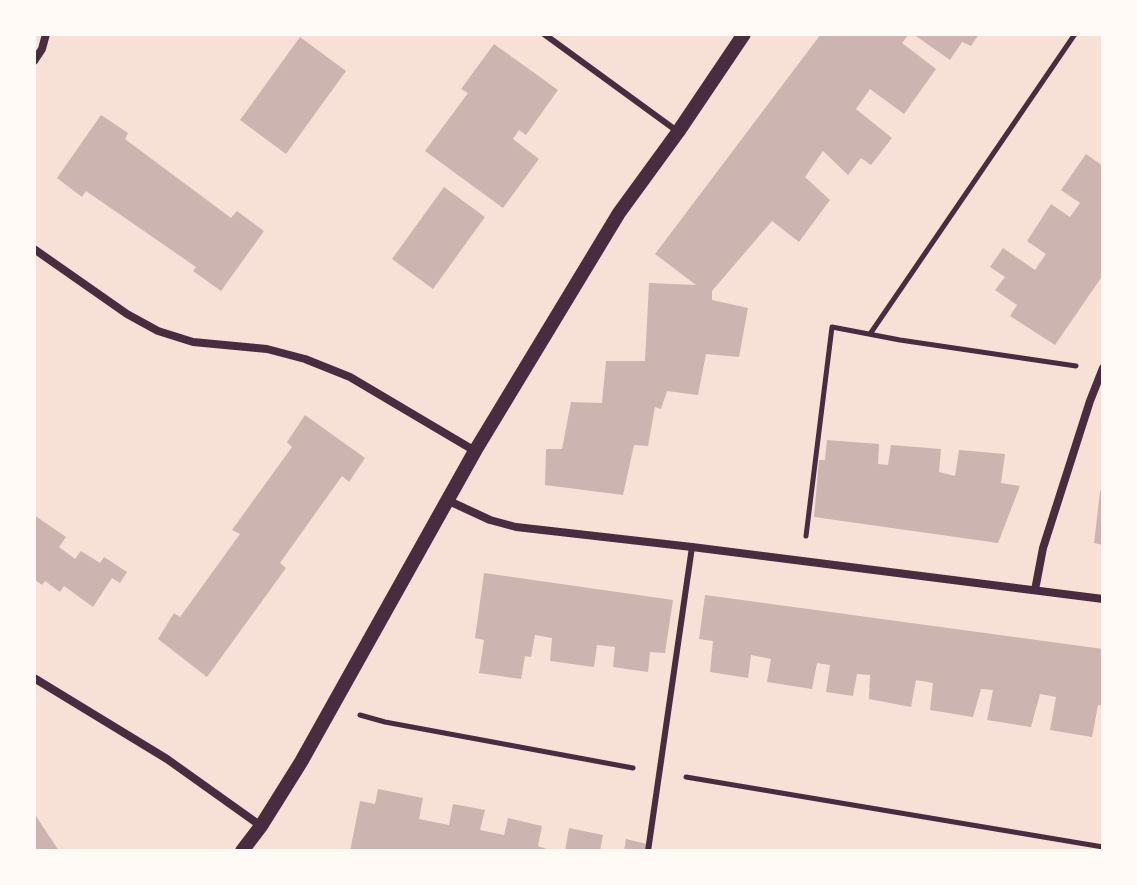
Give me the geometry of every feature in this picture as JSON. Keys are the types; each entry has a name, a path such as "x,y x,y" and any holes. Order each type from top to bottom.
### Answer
{"street":[{"path":"34,61 42,49 46,34"},
{"path":"242,851 301,762 475,451 619,213 744,34"},
{"path":"34,249 127,314 158,331 193,342 267,349 305,359 350,377 475,451"},
{"path":"1035,590 1043,548 1103,368"},
{"path":"449,501 490,520 516,527 1103,599"},
{"path":"34,678 167,759 261,826"}],"lane":[{"path":"544,34 678,132"},
{"path":"648,851 692,547"}],"path":[{"path":"870,334 1075,34"},
{"path":"807,529 832,327 1059,364"},
{"path":"385,722 658,773 1103,847"}],"building":[{"path":"821,34 909,34 902,43 936,69 904,114 870,89 856,109 892,138 871,165 861,158 848,175 823,151 805,177 830,200 799,242 772,221 712,291 712,300 748,308 739,357 706,354 698,395 667,391 661,409 655,407 648,446 634,445 623,495 545,485 546,449 562,449 571,402 602,403 606,361 645,361 649,283 696,285 655,254"},
{"path":"913,34 979,34 971,46 962,42 950,60"},
{"path":"300,37 346,71 286,154 240,120"},
{"path":"494,44 558,90 526,135 519,130 513,139 539,159 503,208 425,151 468,93 461,89"},
{"path":"101,115 128,133 125,139 231,218 237,211 264,231 221,291 193,271 196,267 86,191 82,197 57,178"},
{"path":"1086,154 1103,166 1103,275 1055,345 1010,316 1017,305 995,290 1005,277 990,267 1003,248 1035,270 1046,254 1027,241 1051,204 1070,217 1080,203 1061,190"},
{"path":"444,187 485,217 433,289 392,259"},
{"path":"305,415 365,458 349,482 342,476 280,563 286,568 207,677 158,639 174,613 180,617 240,534 232,530 292,447 287,442"},
{"path":"827,440 879,444 878,464 888,465 891,445 941,449 939,472 955,476 959,450 1005,454 1001,483 1020,486 998,543 814,517 819,460 825,460"},
{"path":"1103,484 1103,545 1094,543"},
{"path":"34,515 66,537 59,547 75,559 81,551 100,563 104,557 127,572 120,583 112,578 93,607 64,586 60,592 45,581 42,585 34,579"},
{"path":"484,573 673,600 665,653 650,652 648,672 613,667 615,647 597,645 594,667 550,661 552,638 535,635 531,657 525,656 521,679 479,673 484,640 475,638"},
{"path":"705,595 1103,649 1103,706 1098,705 1092,737 1050,730 1056,697 1040,694 1031,727 987,720 993,690 981,689 973,717 930,710 933,683 916,680 911,707 869,699 870,675 857,674 853,696 826,692 830,665 817,663 812,689 767,682 771,659 751,655 748,678 710,672 713,641 699,639"},
{"path":"378,789 423,798 419,819 449,825 453,804 485,810 480,830 504,835 508,818 542,826 538,846 553,851 350,851 360,801 375,804"},
{"path":"34,813 59,851 34,851"},
{"path":"569,828 603,835 600,851 565,851"},
{"path":"626,839 647,844 645,851 624,851"}]}
